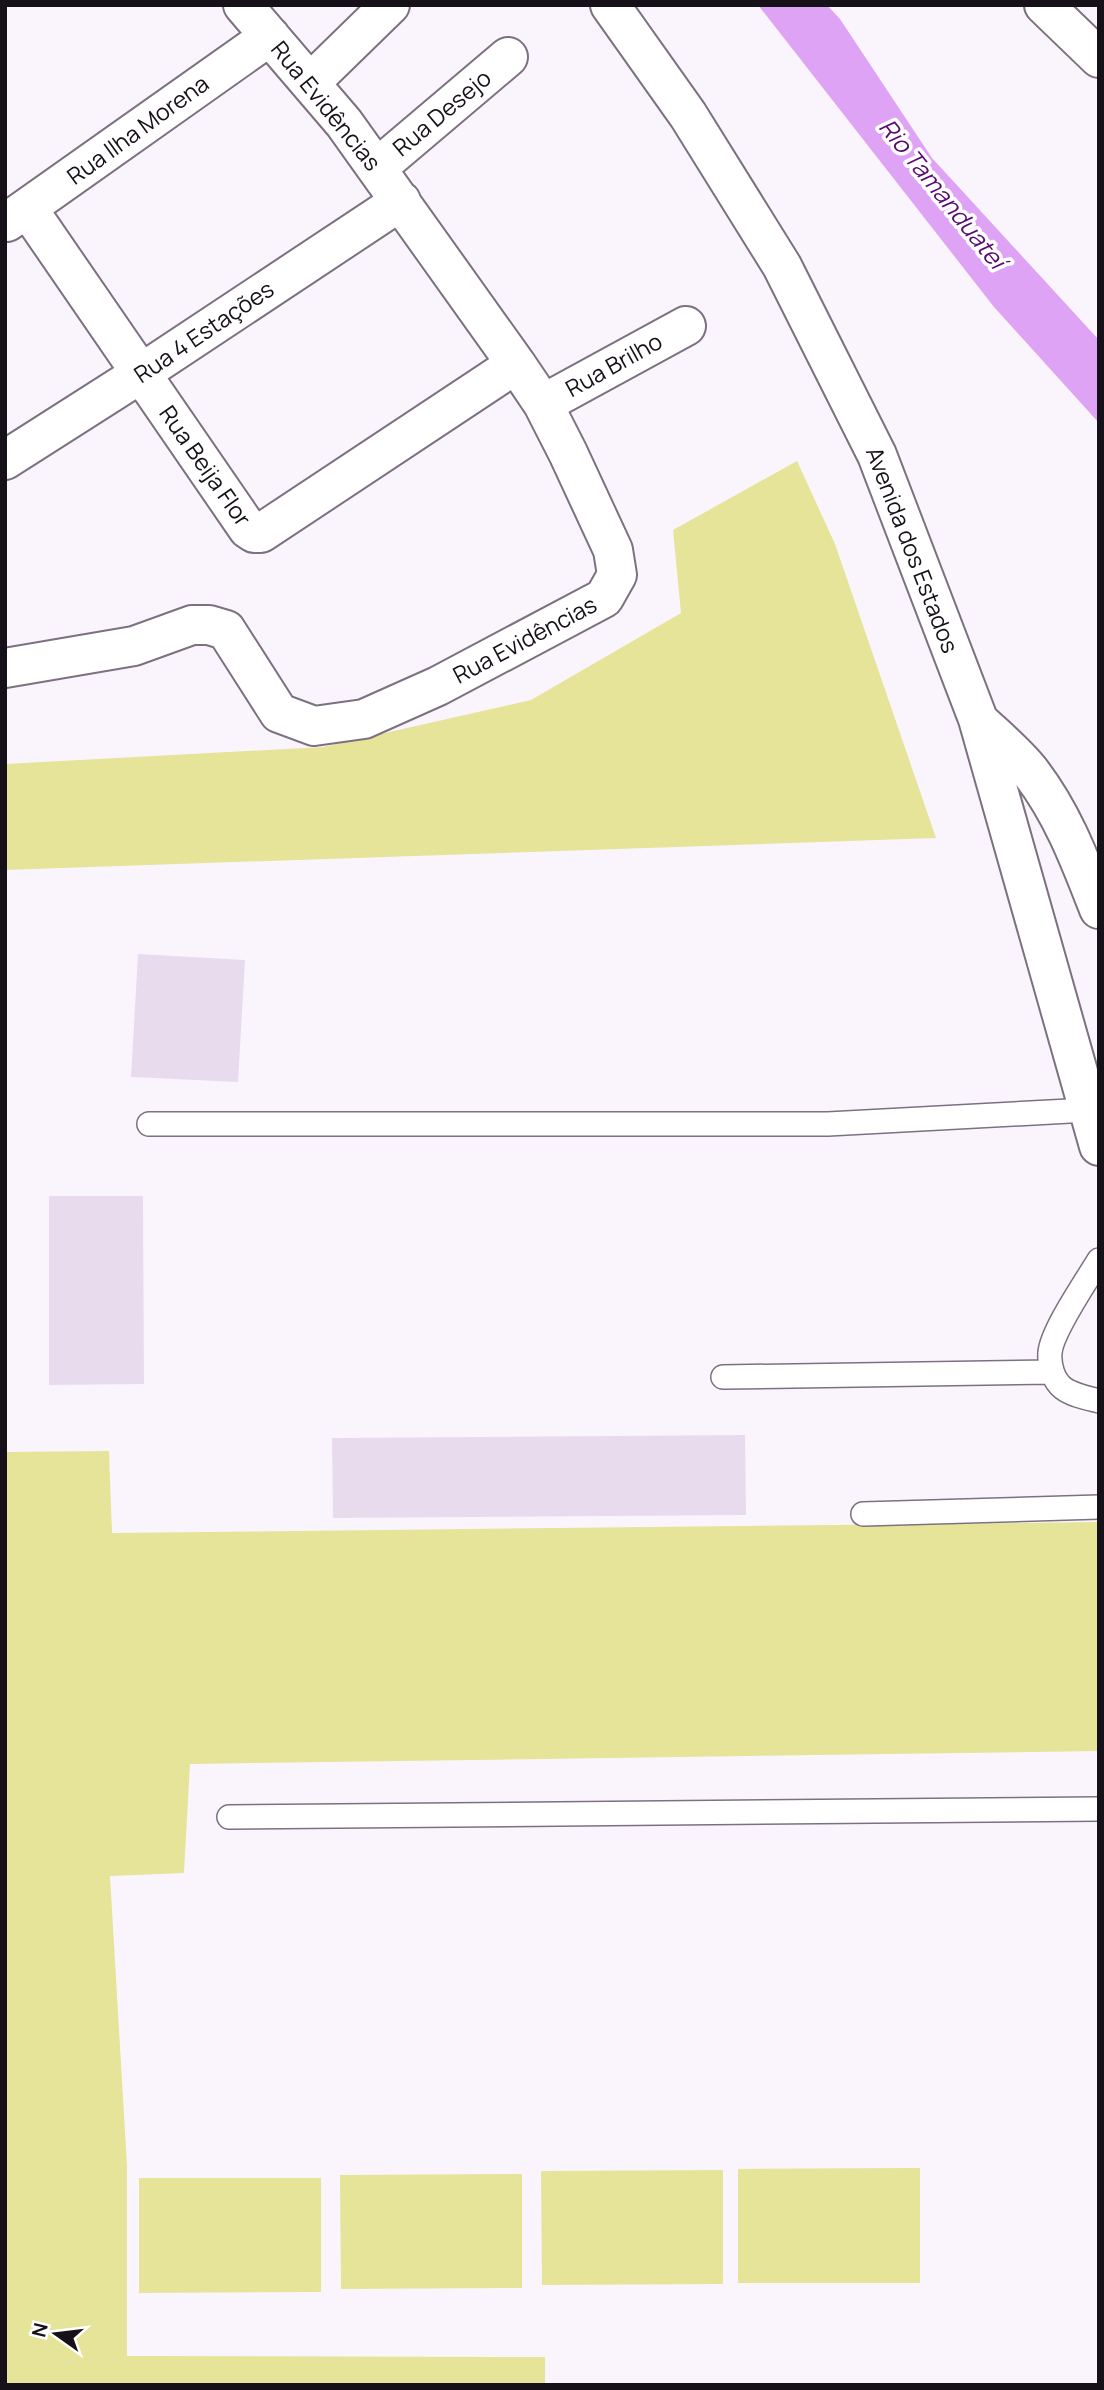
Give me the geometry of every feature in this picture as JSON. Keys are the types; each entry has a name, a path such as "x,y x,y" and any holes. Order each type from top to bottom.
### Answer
{"main road":[{"name":"Rua Evidências","path":"5,668 134,646 192,625 209,625 226,630 279,713 314,726 364,719 438,686 604,598 617,575 613,550 543,404 344,122 243,5"},
{"path":"310,83 390,5"},
{"name":"Avenida dos Estados","path":"610,5 688,115 782,266 877,455 978,719 1099,1146"},
{"path":"1045,5 1099,58"},
{"name":"Rua Ilha Morena","path":"16,216 270,36"},
{"name":"Rua Desejo","path":"377,168 508,57"},
{"name":"Rua 4 Estações","path":"5,460 141,374 401,201"},
{"name":"Rua Beija Flor","path":"16,216 141,374 248,529 254,533 261,533 516,364"},
{"name":"Rua Brilho","path":"543,404 685,326"},
{"path":"978,719 1028,769 1052,804 1078,853 1099,909"}],"lane":[{"path":"149,1125 828,1124 1088,1110"},
{"path":"1099,1260 1050,1351 1051,1372 1061,1387 1099,1401"},
{"path":"723,1377 1051,1372"},
{"path":"863,1514 1099,1507"},
{"path":"229,1817 1099,1808"}],"shaded area":[{"path":"797,461 835,544 936,838 5,870 5,764 323,747 531,700 681,613 673,530"},
{"path":"109,1451 112,1533 1099,1522 1099,1751 190,1764 184,1873 110,1876 127,2166 127,2356 545,2357 545,2385 5,2385 5,1452"},
{"path":"920,2168 920,2283 738,2283 738,2169"},
{"path":"723,2170 723,2284 542,2285 541,2171"},
{"path":"522,2174 522,2288 341,2289 340,2175"},
{"path":"139,2178 321,2178 321,2292 139,2293"}],"water":[{"name":"Rio Tamanduateí","path":"758,5 827,5 840,19 932,158 1099,340 1099,423 994,307"}],"building":[{"path":"138,954 245,960 238,1082 131,1077"},
{"path":"49,1196 143,1196 144,1384 49,1385"},
{"path":"745,1435 746,1515 333,1518 332,1438"}]}
